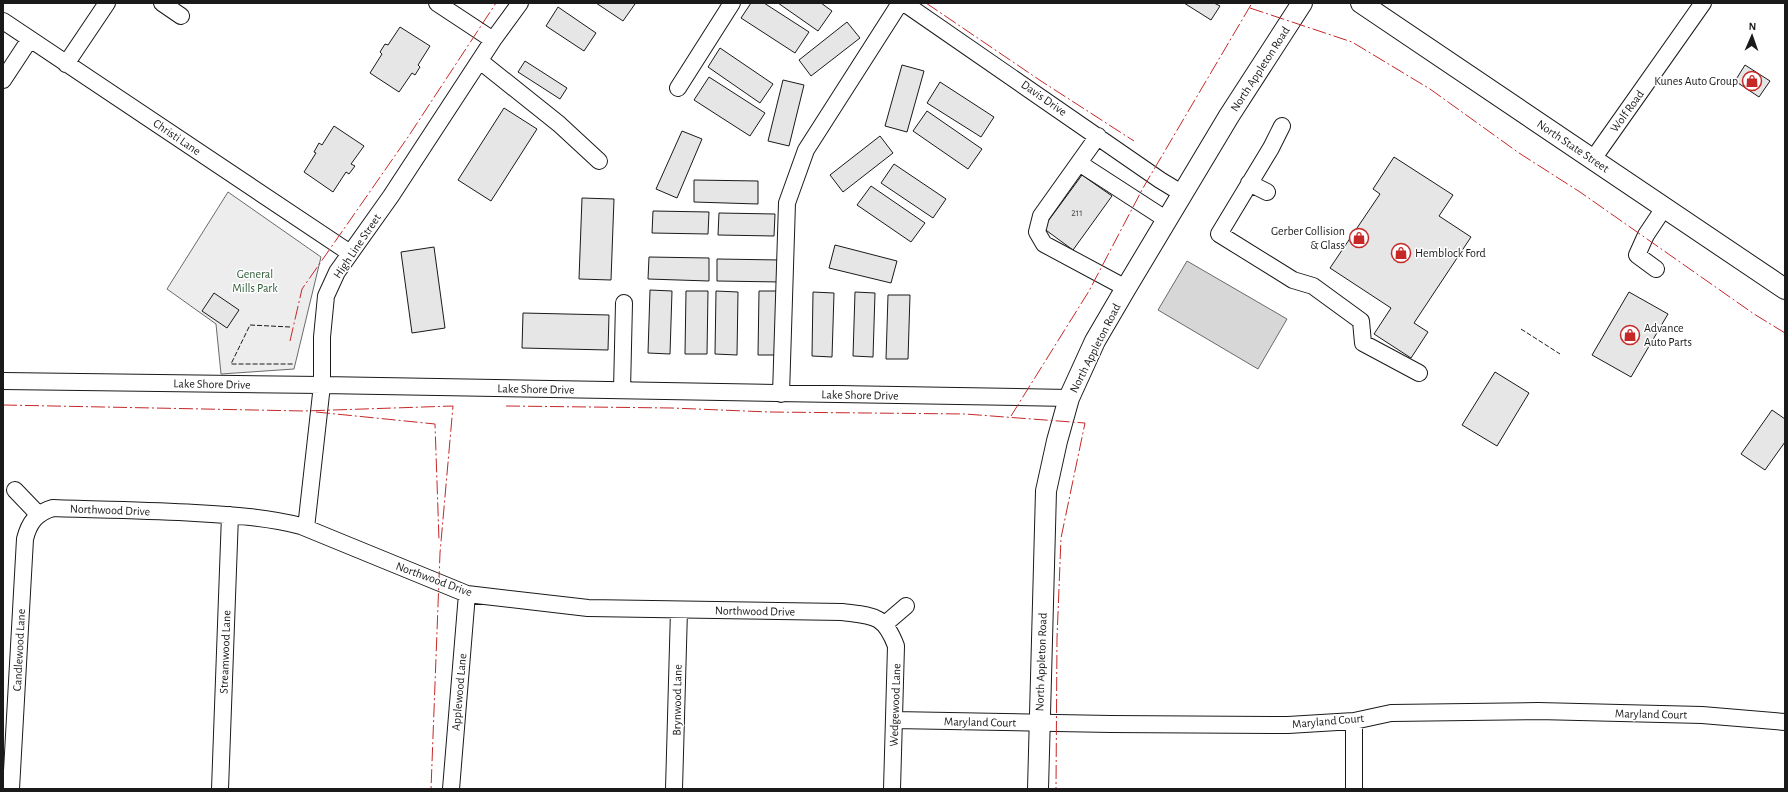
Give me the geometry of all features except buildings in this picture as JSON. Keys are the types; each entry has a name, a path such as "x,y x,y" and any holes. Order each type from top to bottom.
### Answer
{"main road":[{"name":"North Appleton Road","path":"1038,789 1046,491 1057,441 1069,398 1095,341 1126,288 1229,116 1302,3"},
{"name":"North State Street","path":"1361,3 1785,289"}],"street":[{"path":"66,64 107,3"},
{"path":"162,3 181,16"},
{"path":"437,3 493,40"},
{"name":"High Line Street","path":"306,528 322,385 322,337 326,296 337,272 391,196 493,40 520,3"},
{"path":"678,88 732,3"},
{"path":"781,394 787,203 806,150 900,3"},
{"name":"Davis Drive","path":"904,3 1160,180 1183,194"},
{"name":"Wolf Road","path":"1593,159 1703,3"},
{"name":"Christi Lane","path":"3,21 350,253"},
{"path":"3,80 30,39"},
{"path":"480,61 559,124 600,161"},
{"path":"1282,126 1271,148 1219,234 1293,280 1313,286 1361,321 1363,344 1419,373"},
{"path":"1098,136 1041,216 1037,232 1044,244 1126,288"},
{"path":"1079,163 1167,220"},
{"path":"1249,183 1267,192"},
{"path":"1656,269 1637,255 1646,235 1664,208"},
{"path":"622,390 624,303"},
{"name":"Lake Shore Drive","path":"3,381 1069,398"},
{"path":"15,490 39,515"},
{"name":"Northwood Drive","path":"39,515 46,510 54,508 230,515 276,520 306,528 467,594 588,608 842,612 871,616 885,624"},
{"name":"Candlewood Lane","path":"11,789 25,539 29,525 39,515"},
{"name":"Streamwood Lane","path":"220,789 230,515"},
{"name":"Applewood Lane","path":"451,789 467,594"},
{"path":"885,624 906,606"},
{"name":"Brynwood Lane","path":"674,789 679,610"},
{"name":"Wedgewood Lane","path":"885,624 890,630 896,646 892,789"},
{"name":"Maryland Court","path":"894,720 1192,725 1288,725 1354,722 1391,713 1538,711 1702,715 1785,722"},
{"path":"1354,722 1354,789"}],"green space":[{"name":"General Mills Park","path":"228,192 321,257 294,369 221,374 216,324 167,289"}],"shaded area":[{"path":"1187,261 1287,319 1258,369 1158,310"}],"fence":[{"path":"290,327 250,325 231,364 293,364"},
{"path":"1521,329 1560,354"}],"power":[{"path":"290,341 302,289 408,137 496,3"},
{"path":"926,3 1041,81 1134,141"},
{"path":"1011,416 1089,291 1143,188 1252,3"},
{"path":"1250,8 1352,42 1430,89 1519,153 1580,192 1754,314 1785,333"},
{"path":"3,405 304,411 453,406 440,553 431,789"},
{"path":"506,406 672,408 769,412 965,414 1085,423 1061,538 1057,638 1056,789"},
{"path":"316,412 435,424 439,540"}],"place":[{"name":"Kunes Auto Group","path":"1752,81"},
{"name":"Gerber Collision & Glass","path":"1359,238"},
{"name":"Hemblock Ford","path":"1401,253"},
{"name":"Advance Auto Parts","path":"1630,335"}]}
